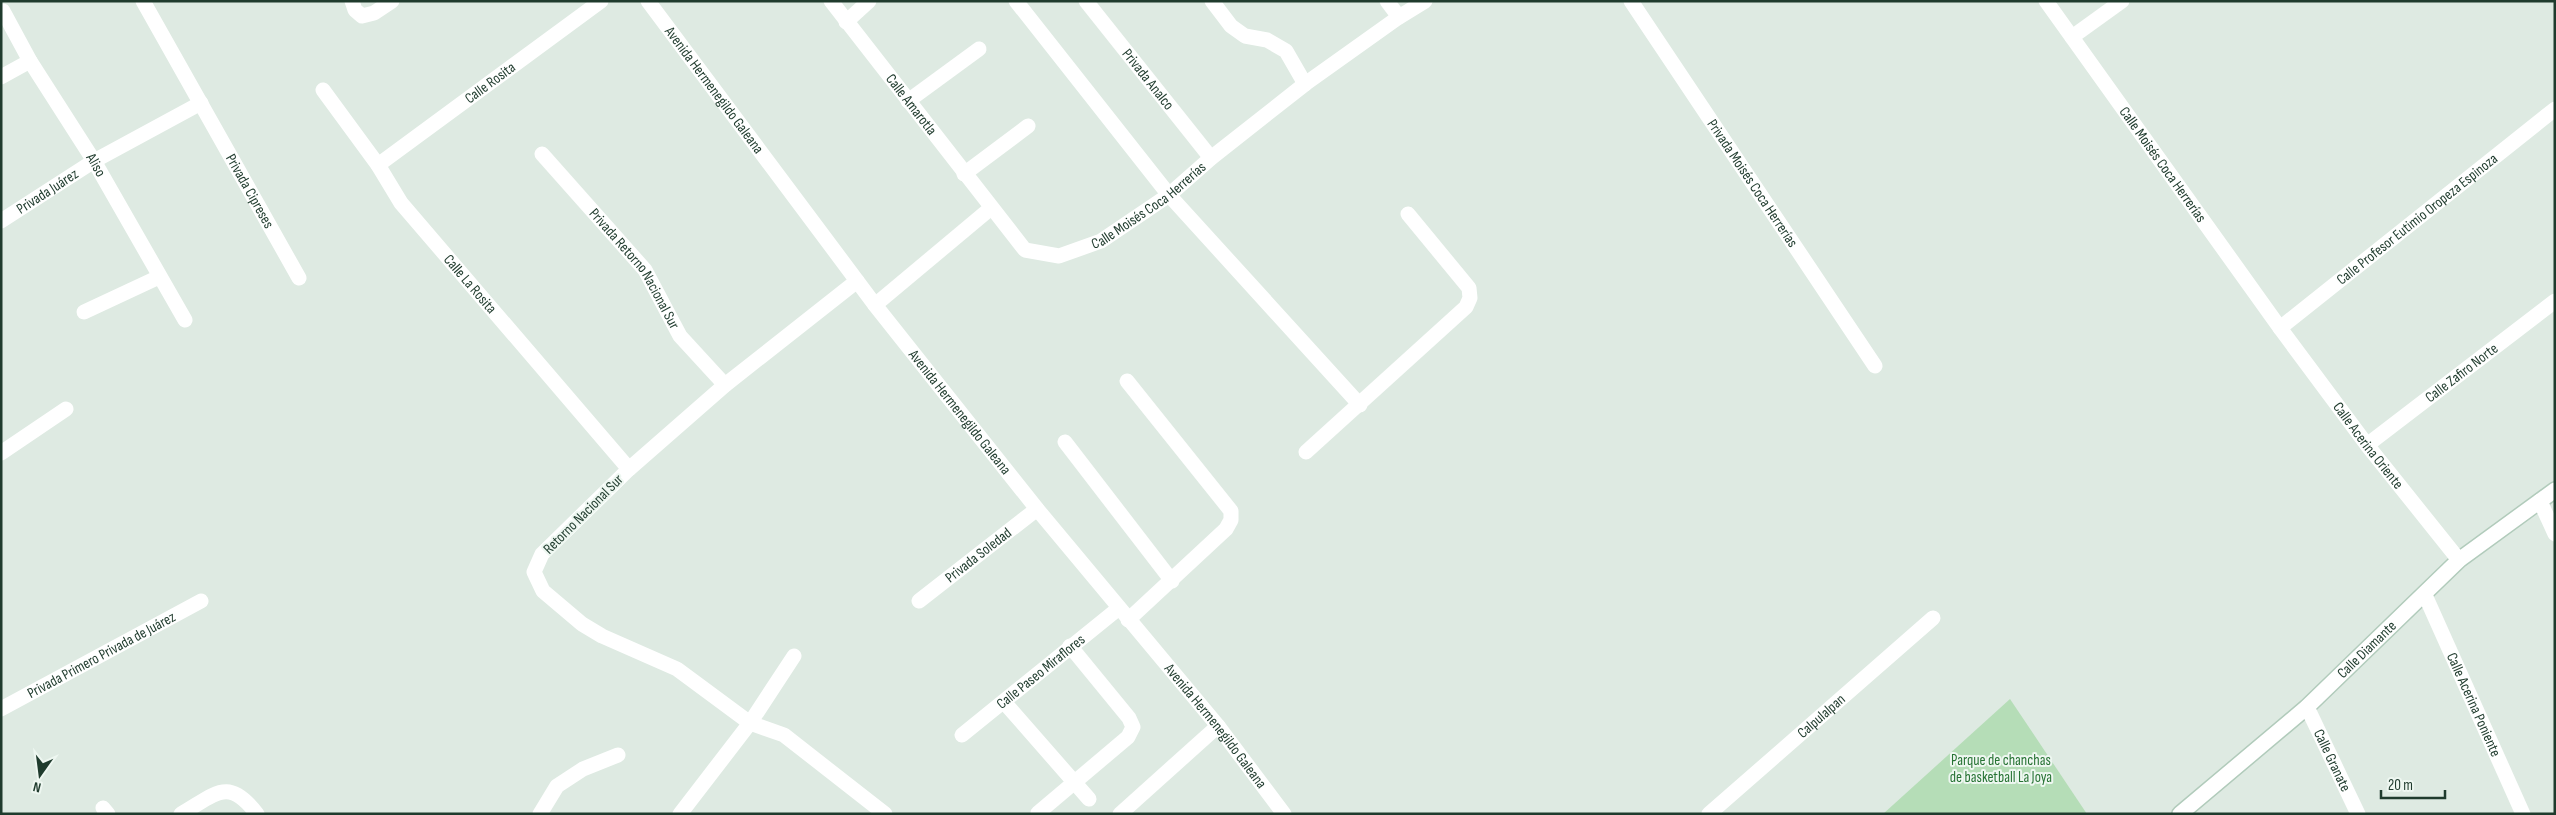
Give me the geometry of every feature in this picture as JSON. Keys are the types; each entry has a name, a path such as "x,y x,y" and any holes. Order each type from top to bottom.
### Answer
{"street":[{"name":"Privada Cipreses","path":"143,1 299,278"},
{"path":"352,1 355,10 362,16 374,13 392,1"},
{"name":"Calle Rosita","path":"378,165 601,1"},
{"name":"Avenida Hermenegildo Galeana","path":"648,1 875,305 1037,509 1218,726 1284,814"},
{"name":"Calle Amarotla","path":"831,1 991,208"},
{"path":"846,22 869,1"},
{"path":"1016,1 1168,195 1360,405"},
{"name":"Privada Analco","path":"1086,1 1211,158"},
{"path":"1212,1 1231,26 1245,36 1268,40 1286,51 1305,84"},
{"path":"1387,1 1399,17"},
{"name":"Calle Moisés Coca Herrerías","path":"991,208 1025,250 1058,256 1101,241 1168,195 1211,158 1305,84 1399,17 1425,1"},
{"name":"Privada Moisés Coca Herrerías","path":"1631,1 1875,366"},
{"name":"Calle Moisés Coca Herrerías","path":"2046,1 2280,328"},
{"path":"2072,36 2122,1"},
{"name":"Aliso","path":"3,10 30,60 94,162 185,320"},
{"path":"908,101 979,49"},
{"path":"1,77 30,60"},
{"name":"Calle La Rosita","path":"323,90 378,165 401,203 629,469"},
{"name":"Privada Juárez","path":"1,221 94,162 201,103"},
{"name":"Calle Profesor Eutimio Oropeza Espinoza","path":"2280,328 2555,109"},
{"path":"964,174 1028,126"},
{"name":"Privada Retorno Nacional Sur","path":"542,154 645,270 680,336 725,385"},
{"path":"875,305 991,208"},
{"path":"1306,452 1466,307 1470,298 1469,288 1408,214"},
{"path":"84,312 159,277"},
{"name":"Retorno Nacional Sur","path":"858,281 725,385 629,469 542,554 534,572 543,591 582,624 602,636 677,669 750,723 784,734 885,814"},
{"name":"Calle Zafiro Norte","path":"2367,445 2555,301"},
{"name":"Calle Acerina Oriente","path":"2280,328 2367,445 2459,560"},
{"name":"Calle Paseo Miraflores","path":"962,735 1070,646 1124,614 1172,581 1226,530 1231,520 1231,511 1127,381"},
{"path":"1,453 66,409"},
{"path":"1065,442 1172,581"},
{"name":"Calle Diamante","path":"2180,814 2195,809 2307,707 2425,595 2459,560 2555,490"},
{"path":"2540,501 2555,534"},
{"name":"Privada Soledad","path":"919,601 1037,509"},
{"name":"Calle Acerina Poniente","path":"2425,595 2524,814"},
{"name":"Privada Primero Privada de Juárez","path":"1,709 201,601"},
{"name":"Calpulalpan","path":"1709,814 1933,618"},
{"path":"1038,813 1128,737 1133,727 1129,718 1070,646"},
{"path":"680,814 750,723 794,656"},
{"path":"1004,702 1089,799"},
{"name":"Calle Granate","path":"2307,707 2358,814"},
{"path":"1120,814 1218,726"},
{"path":"540,814 557,786 582,769 618,755"},
{"path":"181,814 220,792 234,791 245,798 257,814"}],"green space":[{"name":"Parque de chanchas de basketball La Joya","path":"2010,699 2087,814 1883,814"}]}
